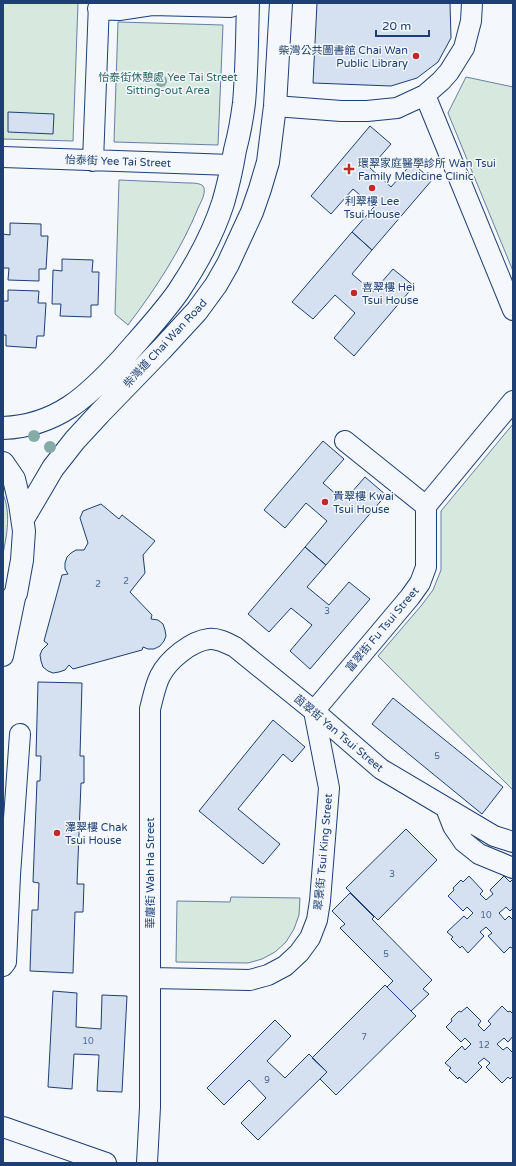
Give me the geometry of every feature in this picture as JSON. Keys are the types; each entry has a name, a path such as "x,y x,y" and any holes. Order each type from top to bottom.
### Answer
{"main road":[{"name":"柴灣道 Chai Wan Road","path":"23,519 53,468 75,440 192,316 207,298 216,286 241,236 252,212 268,162 275,106 281,3"},
{"name":"柴灣道 Chai Wan Road","path":"3,428 26,425 45,419 76,404 103,380 155,322 179,291 192,271 222,204 232,165 244,104 239,5"},
{"path":"244,104 275,106"},
{"path":"3,463 14,478 23,519 24,531 22,560 16,593 3,611"}],"street":[{"path":"275,106 341,111 367,111 397,108 425,95 449,72 464,48 471,21 472,3"},
{"path":"93,160 98,6 119,10 239,5"},
{"path":"425,95 513,310"},
{"name":"怡泰街 Yee Tai Street","path":"3,157 232,165"},
{"path":"345,441 426,506 513,401"},
{"name":"富翠街 Fu Tsui Street","path":"314,711 410,597 420,583 426,567 426,506"},
{"path":"3,656 16,593"},
{"name":"華廈街 Wah Ha Street","path":"147,1163 150,1107 151,978 150,709 160,675 181,652 193,645 209,639 221,640 236,647"},
{"name":"茵翠街 Yan Tsui Street","path":"236,647 314,711 381,769 494,836 513,842"},
{"name":"翠景街 Tsui King Street","path":"151,978 250,980 268,975 284,966 299,953 310,938 317,920 320,901 329,788 314,711"},
{"path":"3,966 6,962 6,875 20,734"},
{"path":"446,808 453,826 464,842 479,854 513,868"},
{"path":"3,1127 106,1163"}],"green space":[{"path":"3,3 78,3 73,141 3,139"},
{"name":"怡泰街休憩處 Yee Tai Street Sitting-out Area","path":"118,22 223,25 218,145 114,142"},
{"path":"466,77 513,87 513,271 448,113"},
{"path":"119,180 196,183 200,184 204,188 202,199 176,253 158,283 128,325 115,314"},
{"path":"513,424 513,790 378,656 433,590 441,570 441,511"},
{"path":"3,494 8,516 3,554"},
{"path":"231,897 300,898 299,915 294,929 286,942 275,952 262,959 248,963 176,962 177,901 230,902"}],"building":[{"path":"317,3 450,3 451,38 438,62 417,78 391,86 313,83"},
{"path":"8,112 54,114 53,134 8,132"},
{"name":"利翠樓 Lee Tsui House","path":"370,126 391,144 370,168 391,187 412,163 432,180 372,250 352,232 374,207 353,189 331,214 311,196"},
{"path":"10,223 41,224 41,236 48,236 46,269 39,269 39,281 8,280 9,268 3,268 3,234 10,235"},
{"name":"喜翠樓 Hei Tsui House","path":"352,232 372,250 352,274 373,292 393,269 414,286 354,356 334,338 355,313 335,295 313,319 292,302"},
{"path":"62,259 93,260 92,272 99,272 98,305 91,305 91,317 60,316 61,304 52,304 53,270 62,271"},
{"path":"8,290 39,291 38,303 46,303 44,336 37,336 36,348 6,346 6,335 3,335 3,301 8,301"},
{"name":"貴翠樓 Kwai Tsui House","path":"323,441 344,459 323,483 344,501 365,477 386,495 326,565 305,547 327,521 306,503 285,528 264,510"},
{"path":"101,504 119,519 122,515 155,541 143,555 145,573 130,592 152,615 151,619 158,620 163,624 166,636 160,646 154,649 143,647 142,650 73,669 69,665 65,670 53,673 43,667 40,655 42,650 48,644 44,641 62,575 68,574 65,569 65,563 67,557 71,553 76,550 84,550 88,543 80,518 83,511"},
{"path":"305,547 326,565 307,587 329,605 349,582 370,599 310,669 290,651 312,625 291,608 269,632 248,614"},
{"name":"澤翠樓 Chak Tsui House","path":"38,682 82,683 80,756 84,756 84,783 81,783 77,884 84,884 83,912 75,912 73,973 30,971 32,910 38,910 39,883 33,882 37,781 40,781 41,756 36,756"},
{"path":"393,698 503,787 482,814 372,724"},
{"path":"273,720 305,747 292,762 283,754 238,809 280,844 263,864 199,811"},
{"path":"406,829 437,860 378,920 346,888"},
{"path":"469,876 483,891 480,894 486,900 493,894 490,890 504,876 510,882 512,880 513,881 513,908 510,911 506,907 499,913 505,920 509,916 513,920 513,948 510,947 504,953 488,936 492,933 486,927 480,932 484,936 468,953 462,946 460,948 451,939 453,937 447,932 464,916 467,919 473,913 467,907 463,911 448,896 461,880 463,882"},
{"path":"350,893 374,917 372,919 432,980 423,989 429,994 411,1011 387,987 393,981 340,928 345,924 332,911"},
{"path":"385,985 416,1016 336,1095 320,1079 327,1072 312,1058"},
{"path":"53,991 77,993 76,1027 101,1029 102,995 127,996 122,1092 97,1091 99,1055 74,1054 72,1089 48,1087"},
{"path":"502,1006 508,1012 510,1011 513,1014 513,1036 508,1042 504,1038 497,1044 503,1050 507,1047 513,1053 513,1076 510,1079 508,1077 502,1083 486,1067 490,1063 484,1058 478,1063 482,1067 466,1083 459,1077 458,1079 449,1070 451,1068 445,1063 462,1046 465,1050 471,1044 465,1038 461,1042 446,1027 459,1011 461,1012 467,1007 481,1021 478,1025 484,1031 491,1024 488,1021"},
{"path":"275,1020 291,1036 267,1061 285,1078 309,1054 327,1072 258,1140 241,1123 266,1098 249,1080 224,1105 207,1088"}],"place":[{"name":"柴灣公共圖書館 Chai Wan Public Library","path":"416,56"},
{"name":"環翠家庭醫學診所 Wan Tsui Family Medicine Clinic","path":"349,169"},
{"name":"利翠樓 Lee Tsui House","path":"372,188"},
{"name":"喜翠樓 Hei Tsui House","path":"354,293"},
{"name":"貴翠樓 Kwai Tsui House","path":"325,502"},
{"name":"澤翠樓 Chak Tsui House","path":"57,833"}]}
